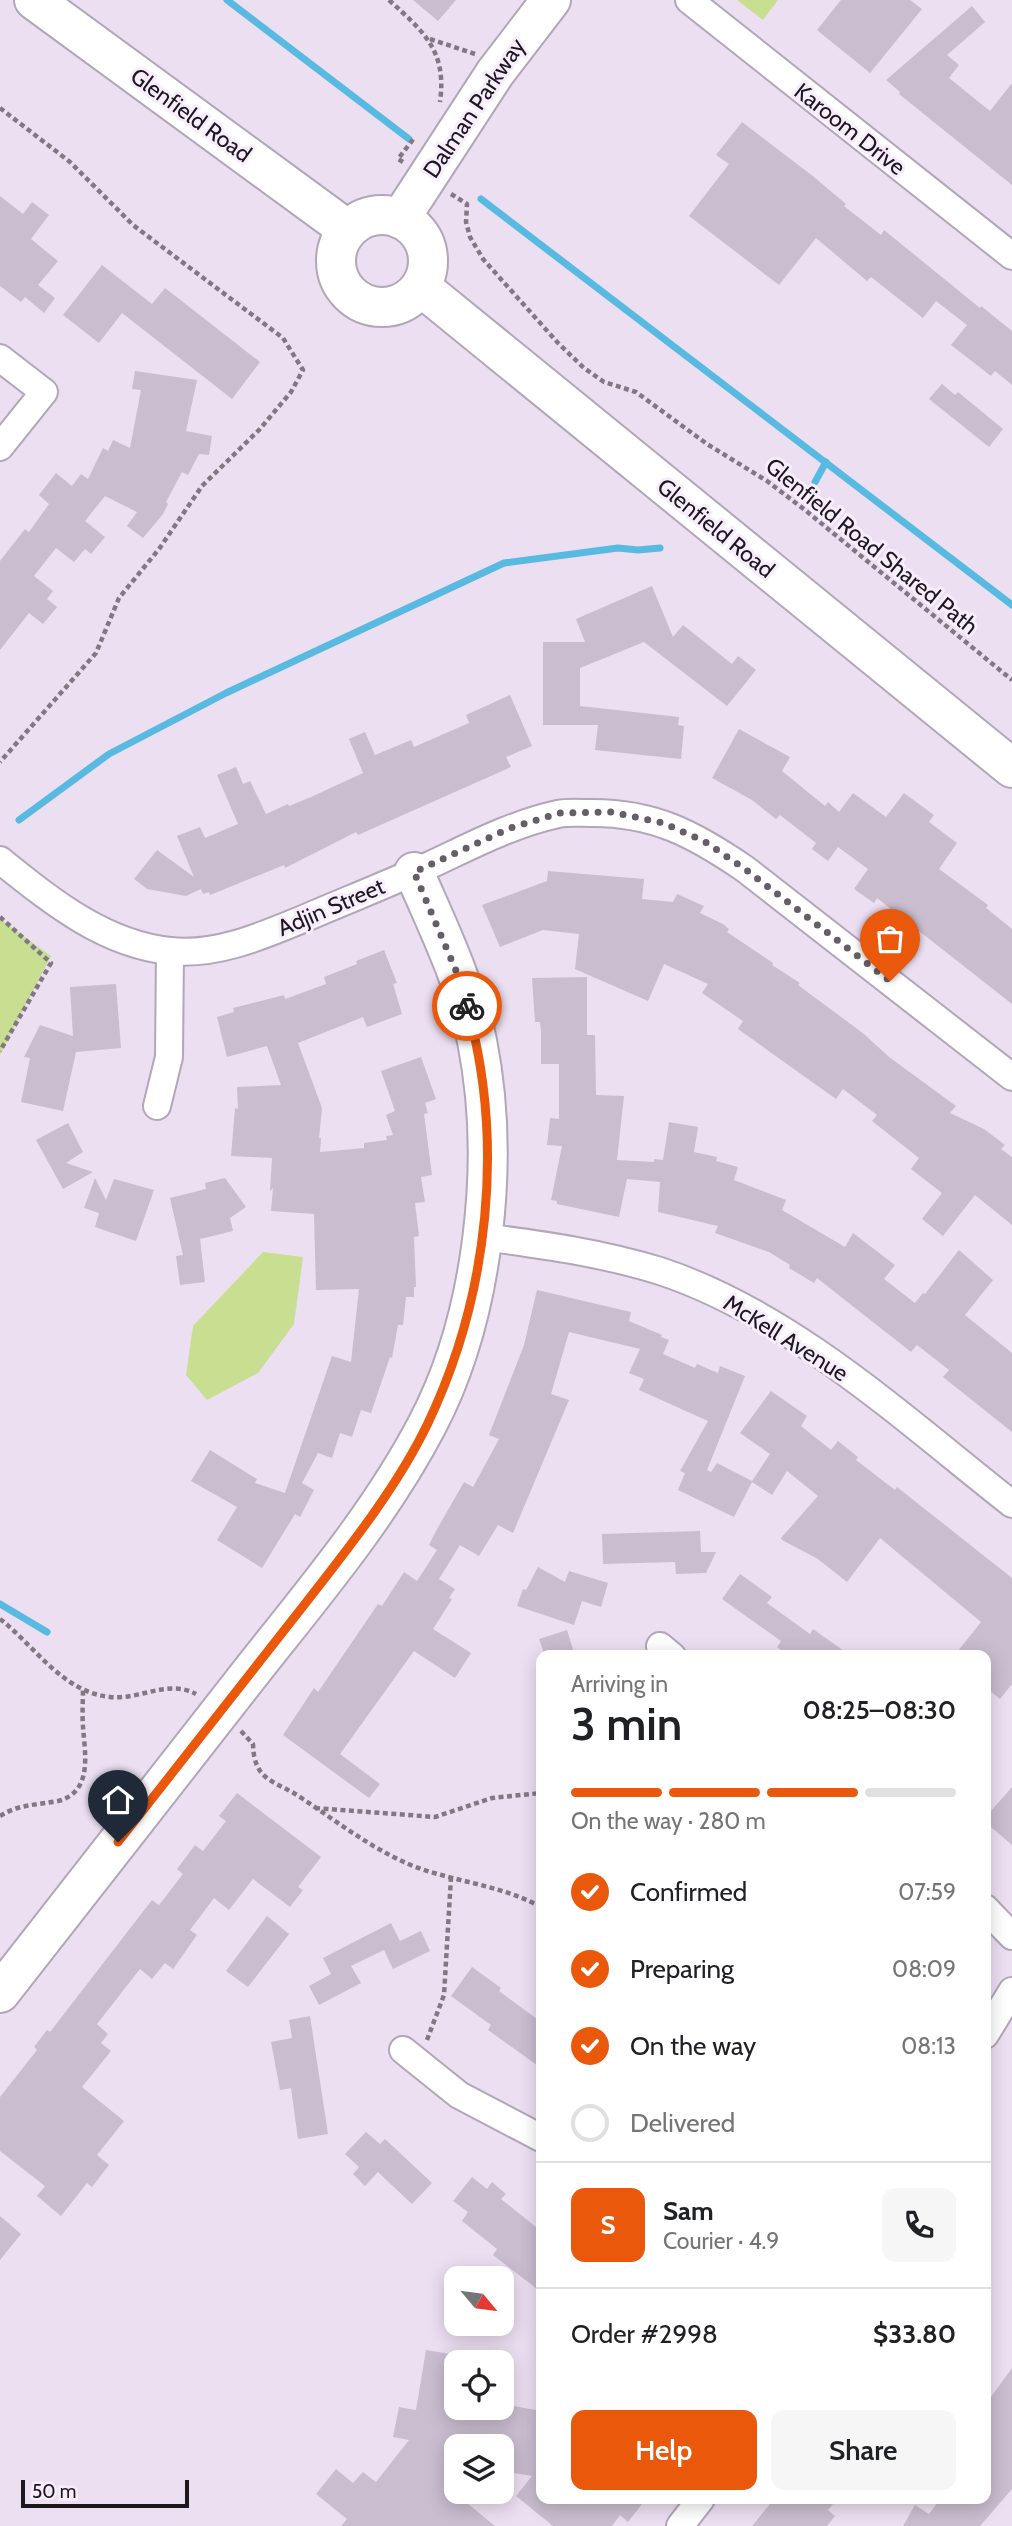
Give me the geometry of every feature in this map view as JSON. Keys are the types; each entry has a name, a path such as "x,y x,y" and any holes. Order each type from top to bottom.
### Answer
{"street":[{"name":"Glenfield Road","path":"34,0 348,230"},
{"name":"Dalman Parkway","path":"400,219 503,63 551,0"},
{"name":"Karoom Drive","path":"689,0 1012,256"},
{"path":"386,215 400,219 416,229 427,250 428,265 421,287 400,304 384,307 369,306 355,299 344,288 338,274 340,243 348,230 359,221 386,215"},
{"name":"Glenfield Road","path":"421,287 1012,768"},
{"path":"0,358 44,392 0,447"},
{"name":"Adjin Street","path":"0,860 55,903 93,927 133,942 170,951 203,950 235,944 269,933 510,828 560,813 612,812 663,823 704,841 745,869 1012,1077"},
{"path":"0,1993 384,1499 428,1424 459,1346 484,1237 488,1121 477,1041 460,980 414,872"},
{"path":"157,1106 169,1057 170,951"},
{"name":"McKell Avenue","path":"484,1237 584,1251 662,1272 742,1306 819,1353 1012,1504"},
{"path":"991,1914 1012,1936"},
{"path":"991,2025 1012,1991"},
{"path":"410,2056 459,2095 536,2135"},
{"path":"680,2526 697,2504"}],"path":[{"path":"389,0 429,39 437,56 442,75 440,101 436,111"},
{"path":"429,39 503,63"},
{"path":"0,108 70,162 133,225 283,338 303,370 291,392 259,430 202,486 159,549 119,598 96,653 0,762"},
{"name":"Glenfield Road Shared Path","path":"421,130 398,159 467,204 466,222 470,237 483,259 584,368 604,382 636,392 707,444 767,481 1012,680"},
{"path":"0,917 51,963 0,1051"},
{"path":"0,1619 61,1676 83,1688 109,1697 162,1689 186,1689 195,1692 253,1744 254,1762 261,1773 353,1835 415,1866 523,1897 536,1904"},
{"path":"0,1816 10,1809 27,1804 58,1801 72,1796 79,1787 87,1758 83,1726 83,1688"},
{"path":"315,1808 435,1816 492,1798 536,1794"},
{"path":"410,2056 444,1995 451,1877"}],"green space":[{"path":"737,0 778,0 763,20"},
{"path":"0,919 51,956 0,1055"},
{"path":"263,1252 303,1257 294,1324 258,1373 207,1400 186,1375 193,1326"}],"building":[{"path":"413,0 456,0 438,21"},
{"path":"841,0 910,0 922,9 870,73 817,30"},
{"path":"972,6 985,22 947,55 959,65 949,78 990,111 1012,83 1012,185 899,94 886,80"},
{"path":"742,122 814,177 846,204 844,206 881,235 884,230 1012,331 1012,385 995,371 991,376 951,345 967,325 936,301 923,318 871,277 867,281 816,238 779,285 689,216 729,164 716,155"},
{"path":"0,196 23,214 32,202 49,215 31,239 58,261 38,285 55,298 44,313 25,297 21,302 0,286"},
{"path":"102,265 152,304 165,288 260,362 232,399 122,313 99,343 63,315"},
{"path":"135,371 197,380 186,431 212,436 209,455 199,454 188,475 182,472 166,502 168,504 163,514 143,538 127,526 137,512 105,496 85,521 105,537 91,554 85,549 74,562 56,548 34,576 53,591 47,599 57,607 43,624 29,613 0,650 0,561 25,529 29,532 49,504 39,495 56,473 72,486 81,474 88,479 103,448 108,451 113,440 130,448 141,390 132,389"},
{"path":"942,384 955,395 958,392 1003,429 989,447 929,399"},
{"path":"652,586 673,637 683,625 732,664 738,656 756,670 727,706 644,642 580,668 580,706 679,717 678,725 684,726 681,759 595,750 598,725 543,725 543,642 585,642 576,619"},
{"path":"510,695 532,746 506,757 511,767 358,835 356,832 285,868 284,865 210,895 209,892 203,894 201,889 186,896 147,889 134,879 157,850 194,877 177,836 200,827 205,838 238,824 217,775 236,767 243,784 250,781 266,814 363,773 349,739 365,732 375,755 411,740 414,747 469,723 466,715"},
{"path":"739,729 790,757 782,771 825,806 828,802 839,812 853,793 886,817 904,793 934,815 929,822 957,843 939,869 988,905 986,908 1012,929 1012,1004 877,898 874,903 854,889 868,869 838,847 828,861 812,849 816,843 780,815 776,819 752,800 712,778"},
{"path":"548,871 644,879 642,899 673,902 677,894 704,906 700,913 723,924 729,929 727,932 800,983 798,985 864,1034 889,1057 956,1106 950,1113 984,1129 1005,1145 1001,1149 1012,1157 1012,1225 975,1195 943,1236 922,1219 942,1193 911,1169 919,1158 872,1121 877,1115 843,1089 836,1099 738,1029 743,1021 702,993 708,984 664,964 648,1001 575,969 579,934 543,930 500,947 482,905 547,881"},
{"path":"384,950 397,983 393,984 402,1014 367,1027 363,1017 298,1043 322,1108 320,1152 364,1148 364,1143 387,1140 386,1136 393,1135 386,1115 395,1111 381,1071 421,1057 436,1099 425,1103 432,1175 421,1177 425,1202 415,1203 419,1236 414,1237 416,1287 414,1297 406,1297 403,1325 398,1325 392,1358 390,1357 371,1413 361,1410 352,1437 340,1433 332,1458 318,1453 302,1483 314,1490 300,1517 295,1514 262,1568 217,1540 237,1507 191,1481 210,1450 257,1479 255,1483 285,1493 332,1356 351,1362 359,1289 316,1290 314,1214 271,1211 272,1158 231,1156 235,1108 238,1109 237,1087 281,1085 267,1046 227,1057 217,1017 234,1012 233,1008 284,995 285,999 326,984 324,977"},
{"path":"587,977 587,1035 595,1035 596,1095 624,1096 617,1160 663,1160 669,1122 698,1127 694,1152 717,1157 716,1161 738,1167 734,1180 786,1200 782,1210 845,1247 853,1233 895,1265 884,1279 915,1303 959,1250 993,1280 965,1315 1012,1353 1012,1432 943,1377 949,1370 917,1345 911,1352 817,1278 814,1283 769,1252 715,1233 718,1226 658,1212 660,1182 627,1179 619,1217 557,1204 557,1201 551,1200 562,1146 547,1145 550,1118 559,1119 559,1064 541,1064 540,1022 535,1022 532,978"},
{"path":"116,984 121,1048 76,1052 63,1111 21,1102 30,1058 24,1057 40,1025 73,1036 70,987"},
{"path":"68,1123 83,1152 66,1163 93,1172 63,1189 36,1140"},
{"path":"95,1178 106,1200 114,1179 154,1190 136,1241 95,1227 99,1213 84,1208"},
{"path":"225,1178 246,1207 230,1218 233,1231 200,1239 205,1282 180,1285 176,1256 183,1255 170,1198 206,1189 205,1183"},
{"path":"537,1290 631,1312 629,1321 669,1340 663,1354 695,1368 697,1364 718,1373 720,1366 745,1376 707,1470 711,1472 717,1463 752,1481 770,1454 740,1433 771,1391 807,1416 801,1426 831,1450 838,1441 858,1457 856,1460 895,1490 897,1487 1012,1578 1012,1684 1000,1699 991,1692 991,1650 959,1650 981,1622 880,1538 847,1582 818,1559 782,1540 818,1496 787,1471 772,1495 752,1482 734,1517 678,1490 685,1473 680,1471 708,1421 639,1390 644,1379 629,1373 640,1349 569,1332 551,1394 569,1400 513,1533 498,1525 479,1556 460,1545 439,1579 455,1589 449,1598 452,1599 433,1629 471,1653 455,1678 414,1651 340,1754 380,1784 369,1798 283,1735 314,1688 318,1692 378,1604 382,1606 404,1572 417,1581 437,1550 429,1545 436,1531 464,1482 473,1487 499,1439 489,1435 524,1345"},
{"path":"700,1531 701,1552 716,1552 706,1573 676,1574 675,1562 603,1564 602,1534"},
{"path":"538,1567 565,1582 569,1571 608,1583 601,1607 582,1601 574,1625 517,1606 523,1589 526,1590"},
{"path":"740,1574 772,1597 767,1603 810,1634 813,1629 843,1650 781,1650 777,1647 781,1641 722,1599"},
{"path":"567,1630 573,1650 543,1650 539,1639"},
{"path":"1012,1787 1012,1845 991,1827 991,1811"},
{"path":"237,1793 321,1857 298,1887 303,1890 290,1907 253,1879 229,1910 214,1898 190,1930 197,1935 173,1969 165,1963 152,1979 140,1969 97,2024 108,2034 101,2043 111,2051 82,2087 124,2121 97,2155 109,2165 92,2187 87,2183 61,2216 37,2196 45,2186 0,2151 0,2097 37,2050 34,2047 47,2030 50,2032 152,1900 159,1905 183,1874 177,1869 195,1845 203,1851 226,1821 219,1816"},
{"path":"267,1916 289,1934 248,1987 226,1971"},
{"path":"391,1923 400,1941 421,1931 430,1951 393,1969 384,1950 351,1966 361,1983 319,2005 309,1986 331,1974 323,1958"},
{"path":"472,1967 501,1988 499,1991 536,2018 536,2064 488,2030 491,2025 451,1996"},
{"path":"310,2016 328,2134 298,2139 291,2088 280,2090 271,2042 292,2038 289,2020"},
{"path":"366,2132 380,2144 385,2139 432,2183 412,2204 378,2172 365,2186 353,2174 359,2167 345,2154"},
{"path":"472,2177 487,2189 492,2182 506,2194 501,2199 536,2227 536,2288 514,2271 514,2266 507,2266 493,2255 497,2249 462,2221 468,2212 453,2201"},
{"path":"0,2216 21,2234 0,2260"},
{"path":"426,2350 444,2353 444,2420 514,2420 514,2406 536,2410 536,2504 642,2504 628,2522 620,2515 612,2526 553,2526 516,2496 532,2476 514,2473 514,2434 444,2434 444,2504 468,2504 495,2526 341,2526 347,2519 316,2494 336,2469 353,2483 363,2472 376,2482 409,2440 393,2437 399,2407 416,2410"},
{"path":"1012,2368 1012,2489 980,2526 903,2526 915,2505 929,2514 936,2504 991,2504 991,2397"},
{"path":"770,2504 833,2504 828,2510 835,2516 827,2526 752,2526"}],"waterway":[{"path":"227,0 409,139"},
{"path":"481,199 1012,605"},
{"path":"815,482 826,462"},
{"path":"19,820 109,754 226,693 504,563 618,548 660,548"},
{"path":"0,1604 47,1632"}],"way so far":[{"path":"467,1006 460,980 414,872 510,828 560,813 612,812 663,823 704,841 745,869 890,981"}],"route":[{"path":"118,1842 384,1499 428,1424 459,1346 484,1237 488,1121 477,1041 467,1006"}]}
